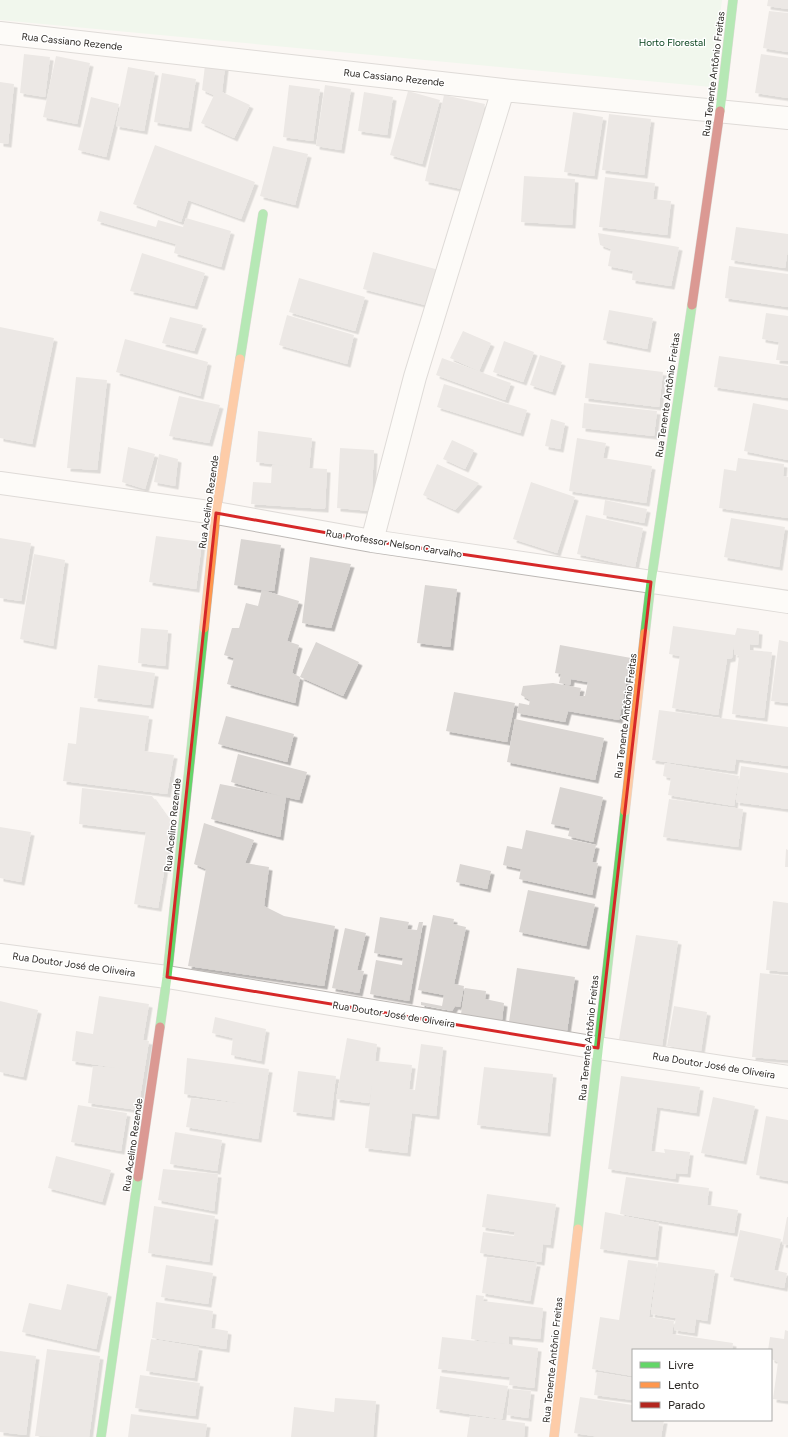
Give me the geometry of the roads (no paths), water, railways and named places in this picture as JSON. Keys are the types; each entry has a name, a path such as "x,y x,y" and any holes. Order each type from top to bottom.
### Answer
{"street":[{"name":"Rua Tenente Antônio Freitas","path":"554,1437 651,582 720,110 733,0"},
{"name":"Rua Cassiano Rezende","path":"0,33 503,90 720,110 788,118"},
{"path":"372,541 415,377 503,90"},
{"name":"Rua Acelino Rezende","path":"101,1437 167,977 216,513 263,214"},
{"name":"Rua Professor Nelson Carvalho","path":"0,483 216,513 372,541 788,602"},
{"name":"Rua Doutor José de Oliveira","path":"0,955 167,977 598,1048 788,1077"}],"park label":[{"name":"Horto Florestal","path":"672,42"}]}
